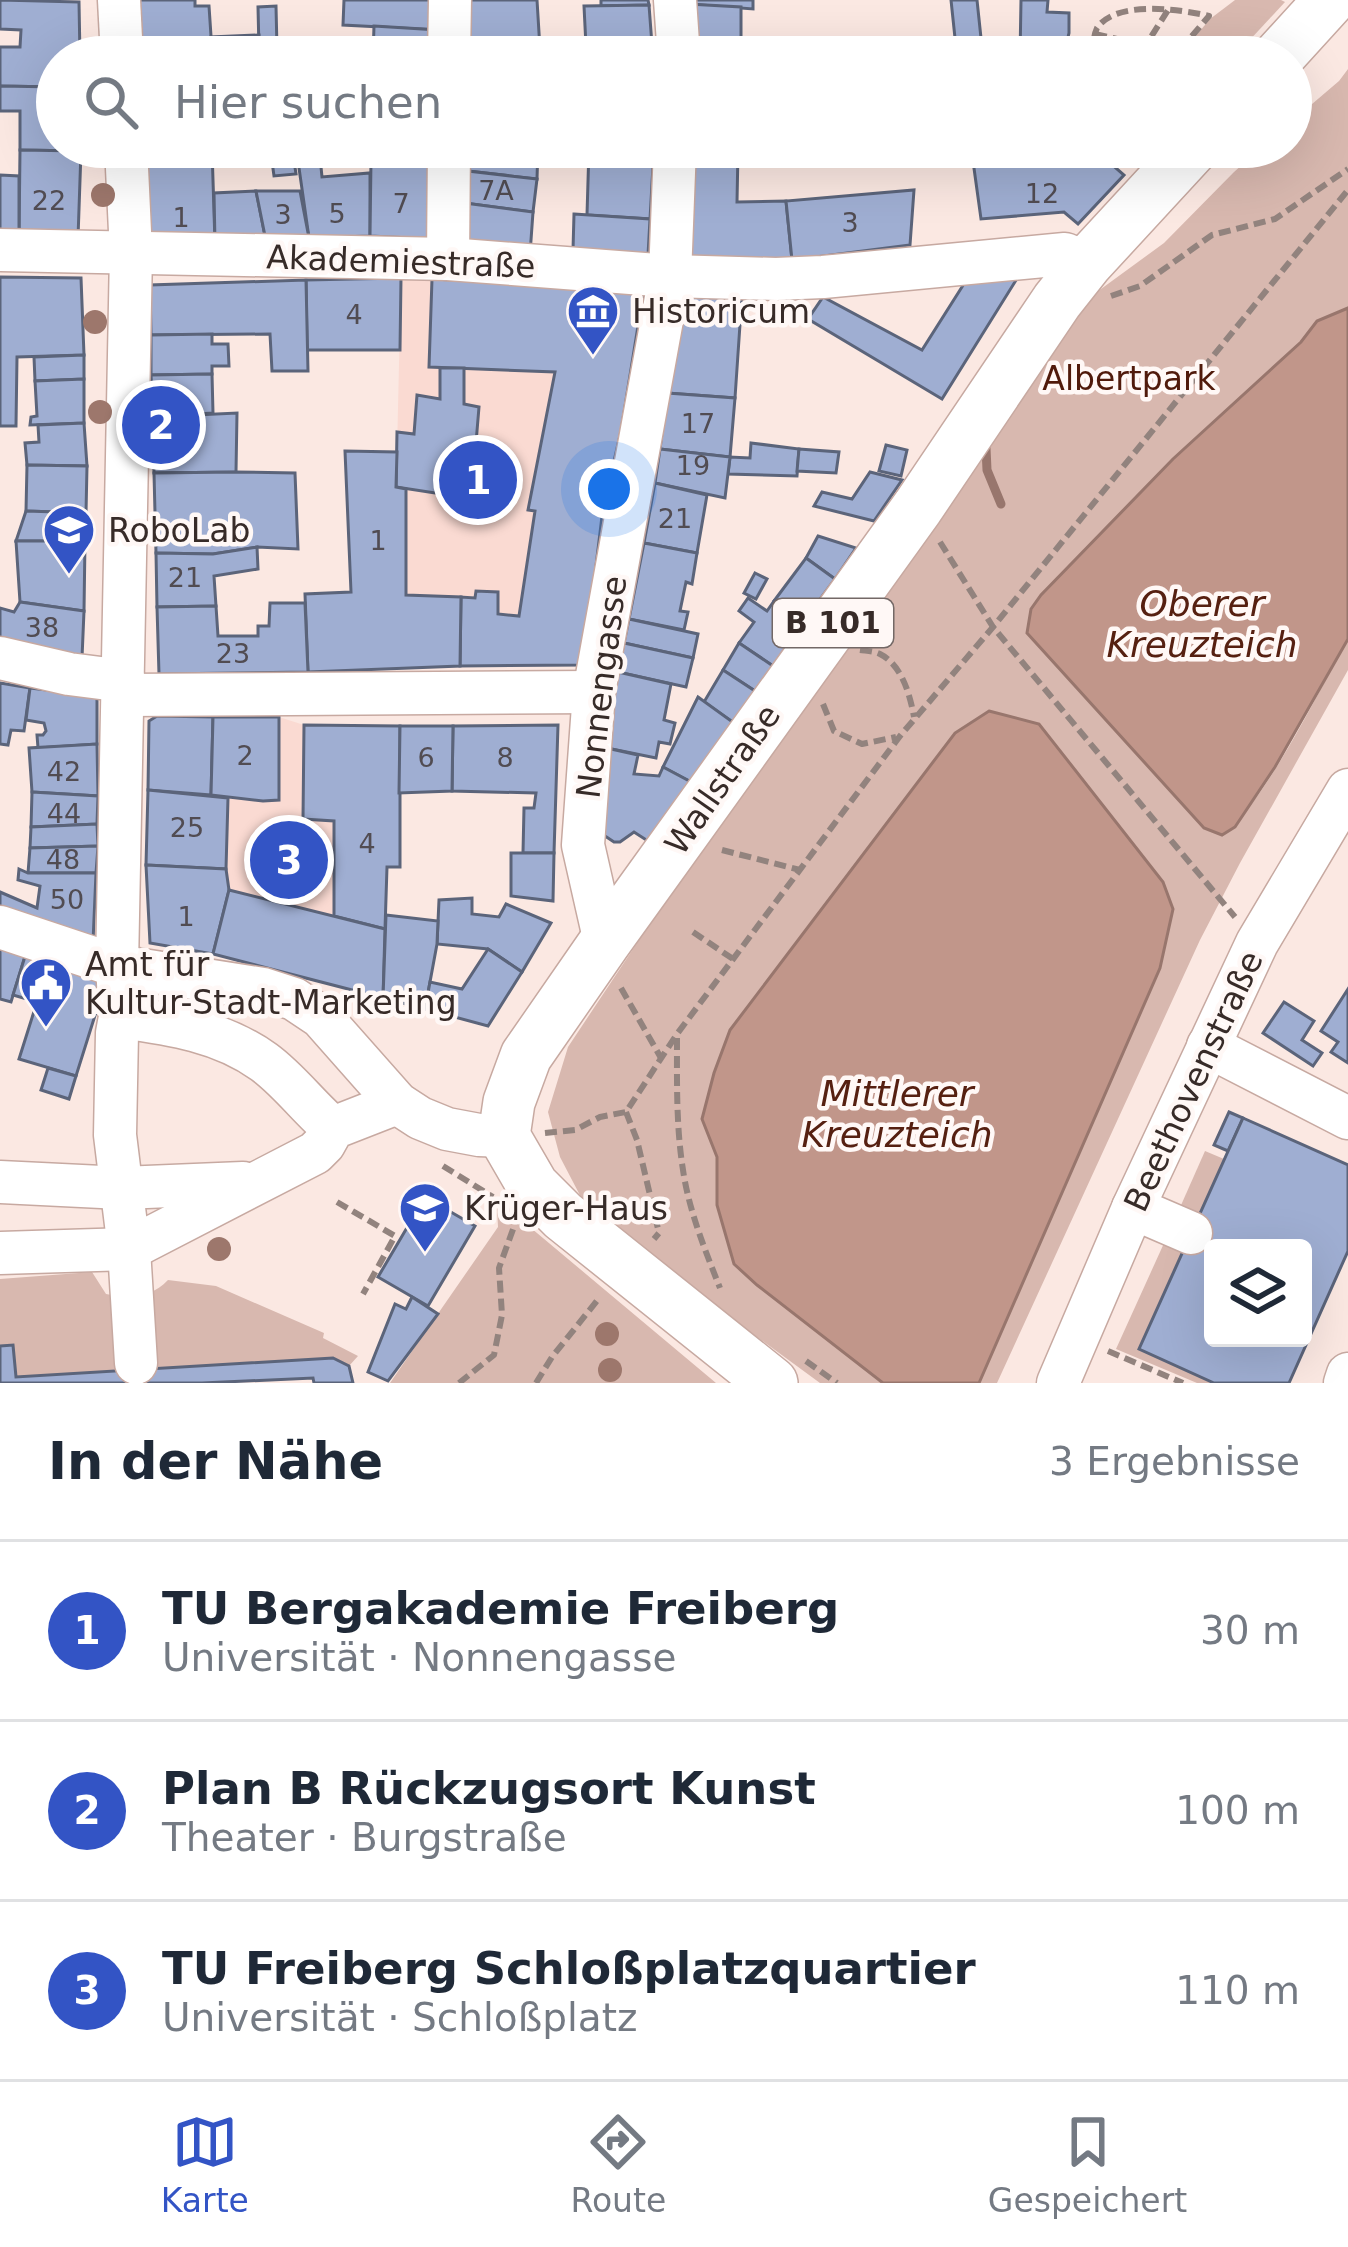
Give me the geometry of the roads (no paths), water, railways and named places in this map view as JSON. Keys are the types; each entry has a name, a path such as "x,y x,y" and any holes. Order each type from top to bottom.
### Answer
{"main road":[{"path":"1297,36 1330,0"},
{"name":"Wallstraße","path":"503,1136 508,1102 526,1056 602,946 918,507 1072,282 1176,168"},
{"path":"503,1136 526,1200 563,1216 772,1383"}],"street":[{"path":"119,0 121,36"},
{"path":"449,36 450,0"},
{"path":"675,0 678,36"},
{"path":"127,168 131,253 115,1135 136,1364"},
{"path":"448,259 449,168"},
{"name":"Nonnengasse","path":"602,946 583,845 594,692 670,275 674,168"},
{"name":"Akademiestraße","path":"0,250 448,259 776,279 1065,254 1072,282"},
{"path":"0,658 123,688 594,692"},
{"name":"Beethovenstraße","path":"1058,1383 1133,1208 1257,943 1348,790"},
{"path":"0,928 117,966 263,989 294,999 322,1017 397,1103 447,1129 503,1136"},
{"path":"118,1025 206,1032 240,1048 266,1063 343,1140"},
{"path":"1208,1046 1348,1118"},
{"path":"0,1253 129,1249 324,1144 343,1140 397,1103"},
{"path":"0,1182 122,1188 256,1183"},
{"path":"1133,1208 1191,1233"},
{"path":"1345,1383 1348,1374"}],"water":[{"name":"Oberer Kreuzteich","path":"1348,308 1348,639 1275,767 1235,827 1222,835 1204,828 1027,633 1031,609 1173,459 1301,342 1317,321"},
{"name":"Mittlerer Kreuzteich","path":"989,711 1039,724 1163,882 1173,909 1160,968 979,1383 883,1383 734,1264 717,1205 717,1157 702,1119 730,1030 955,733"}],"waterway":[{"path":"986,448 987,470 1001,504"}],"place":[{"name":"Historicum","path":"593,357"},
{"name":"Plan B Rückzugsort Kunst","path":"161,425"},
{"name":"TU Bergakademie Freiberg","path":"478,480"},
{"name":"RoboLab","path":"69,576"},
{"name":"TU Freiberg Schloßplatzquartier","path":"289,860"},
{"name":"Amt für Kultur-Stadt-Marketing","path":"46,1029"},
{"name":"Krüger-Haus","path":"425,1254"}],"park label":[{"name":"Albertpark","path":"1129,378"}]}
